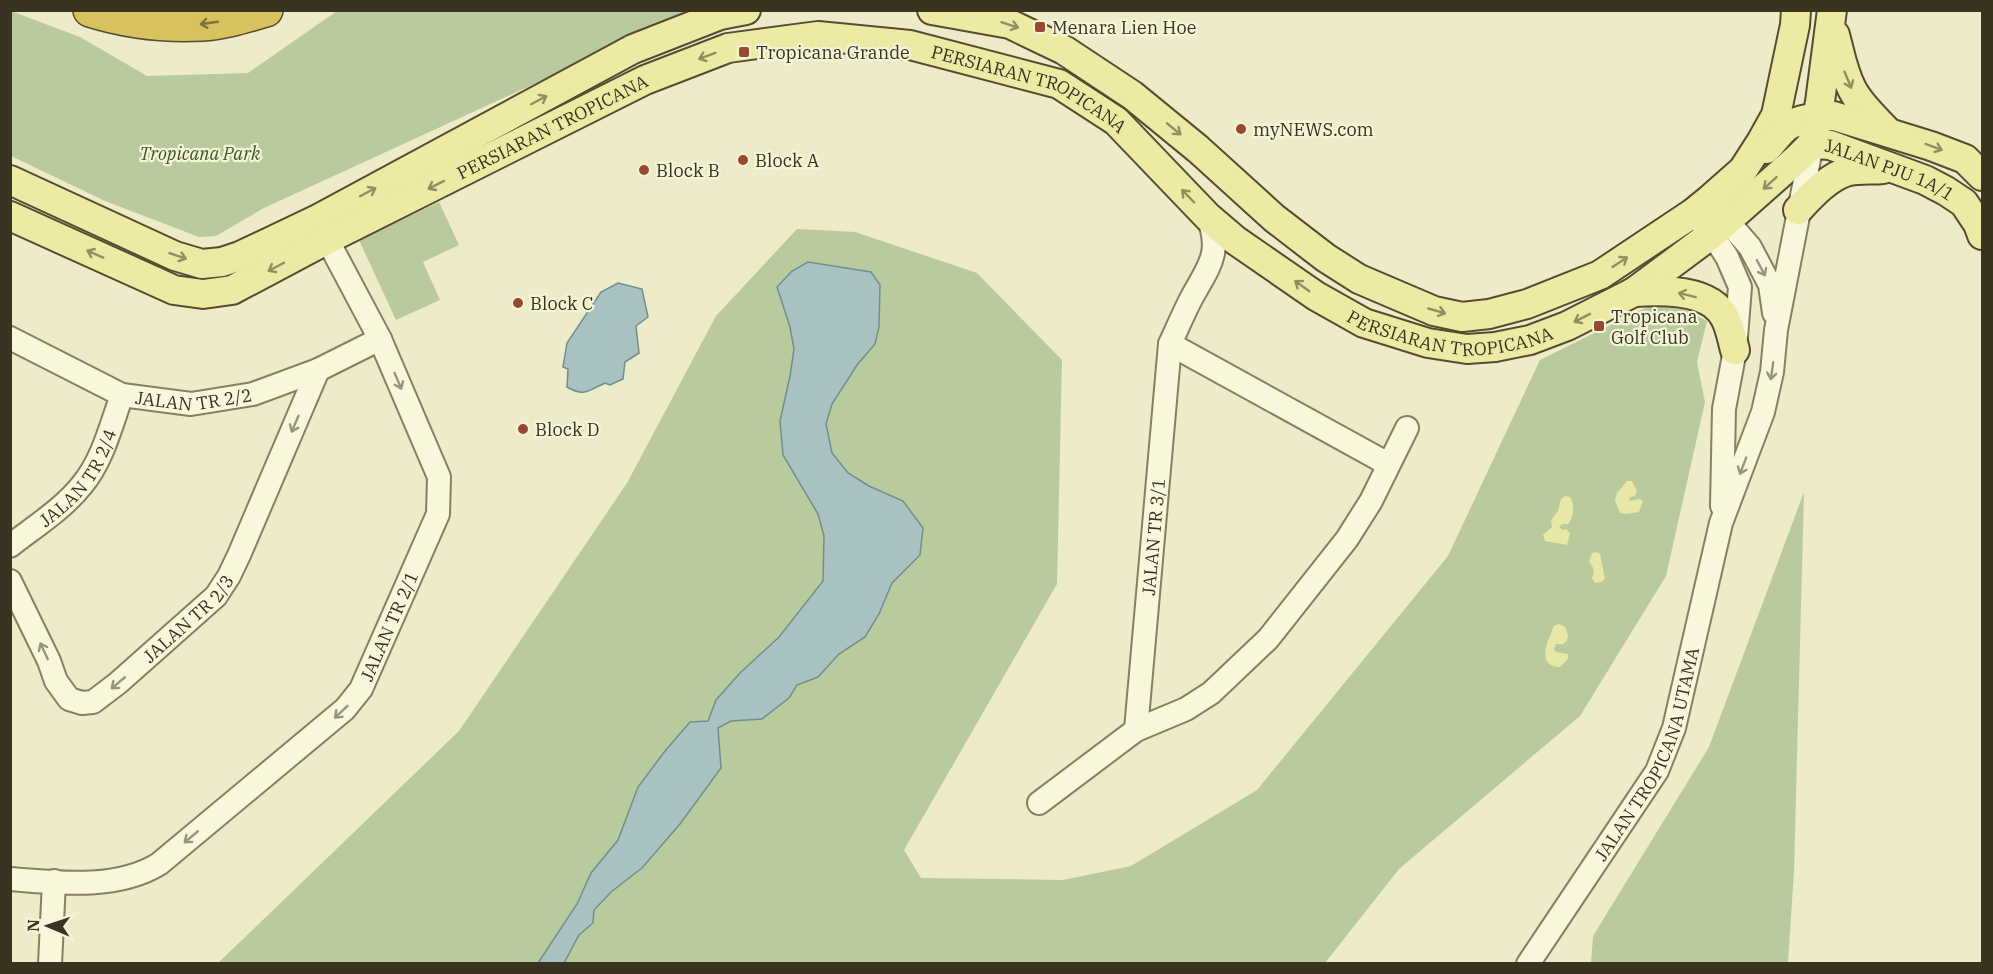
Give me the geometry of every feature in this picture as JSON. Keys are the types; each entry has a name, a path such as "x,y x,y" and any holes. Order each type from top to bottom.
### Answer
{"highway":[{"path":"90,10 124,20 202,24 240,18 266,10"}],"main road":[{"name":"PERSIARAN TROPICANA","path":"10,216 174,290 203,294 232,290 322,230 633,49 720,15 746,10"},
{"name":"PERSIARAN TROPICANA","path":"932,10 1010,24 1083,60 1132,95 1198,149 1274,219 1326,258 1359,279 1434,311 1462,317 1489,314 1527,304 1600,275 1711,217 1761,142 1776,115 1796,18"},
{"path":"1810,128 1832,17"},
{"path":"1832,17 1845,71 1852,89 1863,105 1888,132"},
{"path":"1796,18 1794,72 1797,101 1810,128"},
{"name":"PERSIARAN TROPICANA","path":"10,180 175,256 202,264 222,262 322,230 645,80 728,48 818,36 910,45 1059,84 1116,121 1208,217 1235,240 1316,296 1364,323 1428,343 1467,349 1495,347 1530,340 1567,326 1634,292 1711,217 1810,128"},
{"name":"JALAN PJU 1A/1","path":"1983,176 1965,159 1834,116 1810,128 1830,145 1925,180 1964,203 1983,236"},
{"path":"1743,170 1785,128 1794,123 1810,128"},
{"path":"1798,210 1833,179 1849,171 1891,169"},
{"path":"1634,292 1656,290 1689,293 1713,305 1725,316 1735,350"}],"street":[{"name":"JALAN TROPICANA UTAMA","path":"1528,963 1657,771 1674,728 1721,523 1764,412 1810,128"},
{"path":"1208,217 1214,232 1213,261 1234,258 1265,259"},
{"name":"JALAN TROPICANA UTAMA","path":"1711,217 1746,242 1770,285 1776,330"},
{"name":"JALAN TROPICANA UTAMA","path":"1711,217 1740,287 1735,350 1725,409 1721,523"},
{"name":"JALAN TR 2/1","path":"10,879 54,882 111,880 146,872 159,864 345,709 361,689 438,514 439,477 380,339 322,230"},
{"name":"JALAN TR 3/1","path":"1136,730 1170,345 1191,298 1213,261"},
{"name":"JALAN TR 2/2","path":"10,339 122,395 191,404 253,394 318,370 380,339"},
{"path":"1170,345 1388,464"},
{"name":"JALAN TR 2/3","path":"10,581 49,661 56,681 69,699 82,703 93,702 118,683 216,596 239,555 318,370"},
{"name":"JALAN TR 2/4","path":"10,546 66,501 82,485 96,464 122,395"},
{"path":"1039,803 1136,730 1186,709 1211,693 1268,639 1347,539 1371,501 1407,428"},
{"path":"50,963 54,882"}],"green space":[{"name":"Tropicana Park","path":"11,11 80,37 147,76 248,73 337,11 693,11 264,208 216,236 199,237 105,201 11,156"},
{"path":"439,202 459,245 423,262 440,300 396,320 359,240"},
{"path":"797,229 855,232 977,273 1062,360 1057,584 904,850 921,878 1063,880 1131,866 1257,790 1448,556 1540,360 1663,299 1707,321 1697,362 1705,402 1666,576 1580,716 1399,869 1325,963 217,964 459,731 627,483 716,316"},
{"path":"1804,492 1794,871 1788,963 1591,963 1593,936 1709,747"}],"sand":[{"path":"1627,481 1632,481 1637,491 1629,501 1640,499 1643,501 1639,512 1620,513 1615,501 1617,493"},
{"path":"1565,496 1570,497 1573,507 1573,515 1568,524 1562,524 1559,527 1570,533 1567,545 1545,541 1543,535 1552,527 1551,520 1558,511 1561,499"},
{"path":"1592,553 1600,554 1605,579 1595,583 1592,578 1594,570 1589,562"},
{"path":"1559,624 1565,627 1568,635 1567,641 1563,644 1556,644 1554,649 1556,652 1568,654 1568,659 1560,667 1552,666 1548,662 1545,651 1554,626"}],"water":[{"path":"808,262 871,272 880,285 879,327 875,344 857,365 832,404 826,424 832,453 848,473 869,486 903,501 923,528 920,555 892,583 879,614 865,637 839,654 818,677 797,685 789,698 762,719 731,721 718,728 721,768 680,824 642,868 611,892 594,910 593,923 579,935 564,963 538,963 577,904 591,873 618,840 638,787 690,722 708,721 716,700 740,673 779,637 823,581 824,536 818,514 783,455 780,421 794,349 790,327 777,287 792,271"},
{"path":"618,283 642,289 648,317 636,326 639,353 625,362 623,379 610,385 605,383 586,392 578,392 567,387 568,369 563,367 567,343 601,292"}],"place":[{"name":"Menara Lien Hoe","path":"1040,27"},
{"name":"Tropicana Grande","path":"744,52"},
{"name":"myNEWS.com","path":"1241,129"},
{"name":"Block A","path":"743,160"},
{"name":"Block B","path":"644,170"},
{"name":"Block C","path":"518,303"},
{"name":"Tropicana Golf Club","path":"1599,326"},
{"name":"Block D","path":"523,429"}]}
